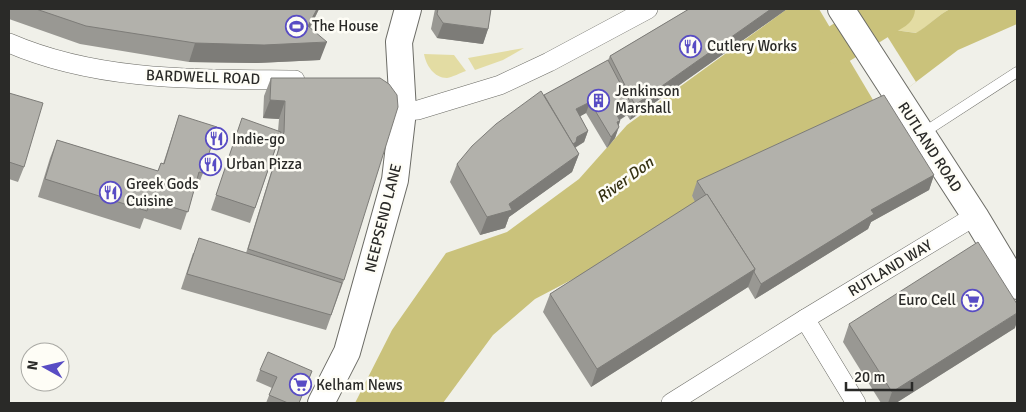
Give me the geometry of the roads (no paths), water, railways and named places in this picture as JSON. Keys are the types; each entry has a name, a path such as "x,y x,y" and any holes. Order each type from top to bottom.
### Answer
{"main road":[{"name":"NEEPSEND LANE","path":"321,403 350,343 395,180 403,111 393,80 399,42 408,9"},
{"name":"RUTLAND ROAD","path":"842,9 1011,271"}],"street":[{"path":"403,111 418,110 500,85 549,62 648,9"},
{"name":"BARDWELL ROAD","path":"9,43 53,59 80,66 135,74 193,79 308,80"},
{"name":"RUTLAND WAY","path":"671,403 975,216"},
{"path":"805,319 856,403"}],"lane":[{"path":"922,134 1017,72"}],"water":[{"path":"787,9 881,9 882,12 891,18 887,29 916,33 950,9 1017,9 1017,24 958,50 879,110 692,196 701,212 535,299 493,335 443,403 355,403 392,330 446,253 507,232 579,179 627,125"}],"waterway":[{"name":"River Don","path":"839,44 895,9"}],"place":[{"name":"The House","path":"296,26"},
{"name":"Cutlery Works","path":"691,46"},
{"name":"Jenkinson Marshall","path":"599,100"},
{"name":"Indie-go","path":"216,139"},
{"name":"Urban Pizza","path":"210,164"},
{"name":"Greek Gods Cuisine","path":"110,193"},
{"name":"Euro Cell","path":"972,300"},
{"name":"Kelham News","path":"300,385"}]}
